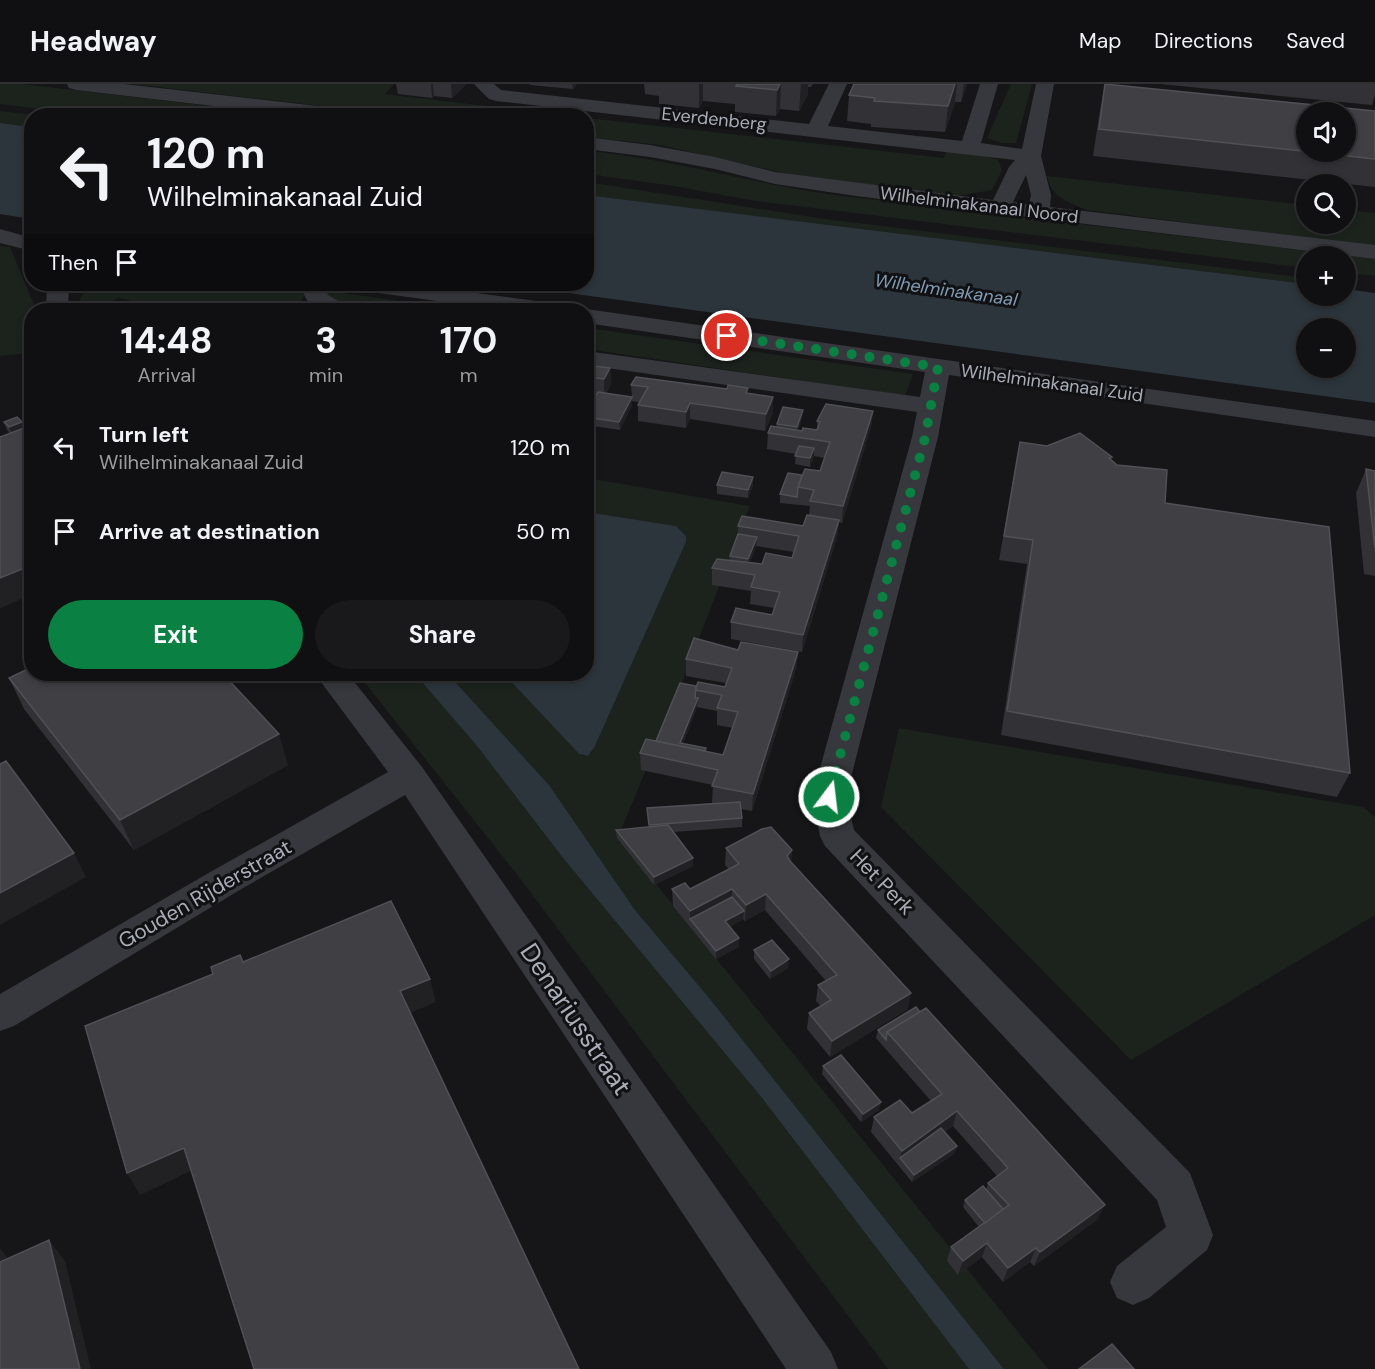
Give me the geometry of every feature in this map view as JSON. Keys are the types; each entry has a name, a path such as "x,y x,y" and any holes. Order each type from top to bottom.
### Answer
{"street":[{"path":"76,84 282,108"},
{"name":"Everdenberg","path":"483,84 496,95 1031,156"},
{"path":"816,130 838,84"},
{"path":"970,148 989,84"},
{"path":"1038,213 1041,195 1031,156 1045,84"},
{"path":"612,108 625,92"},
{"name":"Wilhelminakanaal Noord","path":"594,144 661,153 775,178 1038,213 1375,252"},
{"path":"1000,208 1019,167 1031,156"},
{"path":"0,236 24,243"},
{"path":"315,291 317,299 324,303"},
{"path":"414,291 499,303"},
{"name":"Wilhelminakanaal Zuid","path":"594,317 1375,429"},
{"path":"594,359 932,406"},
{"name":"Het Perk","path":"938,367 932,406 829,797 838,836 1174,1188 1191,1235 1133,1282"},
{"name":"Denariusstraat","path":"336,681 410,776 814,1369"},
{"name":"Gouden Rijderstraat","path":"0,1014 225,881 410,776"}],"shaded area":[{"path":"0,84 21,84 226,108 32,108 0,104"},
{"path":"132,84 394,84 385,94 504,108 337,108"},
{"path":"1011,84 1032,84 1016,143 1002,143 987,138"},
{"path":"0,111 24,114 24,126 0,123"},
{"path":"594,119 944,158 947,150 980,154 998,160 1002,170 992,190 957,196 789,174 660,145 594,138"},
{"path":"594,152 680,165 834,195 1296,250 1296,267 756,201 594,175"},
{"path":"1047,176 1296,204 1296,234 1356,234 1356,211 1375,213 1375,246 1087,210 1067,202 1049,183"},
{"path":"594,183 825,219 1296,277 1296,283 594,196"},
{"path":"0,246 10,247 24,281 24,291 28,291 33,303 24,303 24,354 0,356"},
{"path":"1356,257 1375,259 1375,276 1356,274"},
{"path":"84,291 293,291 306,293 300,303 132,303 129,300 118,298 110,303 78,303"},
{"path":"329,291 414,303 332,303 323,299"},
{"path":"594,329 913,374 905,396 594,350"},
{"path":"594,479 750,506 676,698 618,837 1048,1369 1004,1369 710,999 635,910 549,785 454,681 511,681 579,754 583,756 591,754 686,542 686,536 676,526 594,513"},
{"path":"364,681 421,681 477,746 563,858 762,1098 969,1369 888,1369 519,877"},
{"path":"899,728 1363,807 1375,817 1375,915 1131,1060 881,807"}],"water":[{"path":"0,123 24,126 24,218 0,214"},
{"name":"Wilhelminakanaal","path":"594,196 1296,283 1296,306 1356,306 1356,290 1375,293 1375,403 553,291 594,291"},
{"path":"594,513 676,526 686,536 686,542 594,748 588,756 579,754 511,681 594,681"},
{"path":"421,681 454,681 549,785 635,910 710,999 1004,1369 969,1369 762,1098 563,858 477,746"}],"building":[{"path":"737,84 780,84 777,90 736,86"},
{"path":"854,84 955,84 948,106 874,101 875,98 849,95"},
{"path":"1105,84 1296,103 1296,151 1099,129"},
{"path":"1356,109 1375,111 1375,159 1356,157"},
{"path":"594,366 610,368 604,379 594,378"},
{"path":"636,377 727,389 728,385 748,388 746,393 773,397 766,414 690,403 686,412 638,405 648,387 631,385"},
{"path":"598,392 632,397 619,422 594,418 594,399"},
{"path":"826,404 873,411 843,506 810,501 814,490 798,487 805,469 820,471 830,442 768,433 771,426 802,431 803,428 817,430 820,422 817,421"},
{"path":"783,407 803,410 797,427 777,424"},
{"path":"17,417 22,422 9,427 4,422"},
{"path":"24,428 24,568 0,578 0,437"},
{"path":"1080,433 1112,457 1109,458 1117,465 1167,470 1165,503 1329,527 1350,773 1007,711 1033,540 1004,536 1020,442 1047,446"},
{"path":"799,446 814,448 810,458 795,456"},
{"path":"1366,469 1375,471 1375,548"},
{"path":"722,472 753,477 748,490 717,485"},
{"path":"788,473 802,475 797,497 780,494"},
{"path":"807,515 839,520 803,635 731,622 736,608 772,615 780,592 751,587 755,575 712,568 717,559 762,564 766,553 792,558 799,536 738,526 742,516 803,526"},
{"path":"738,534 757,537 748,559 730,556"},
{"path":"694,638 738,650 741,642 798,652 753,794 712,786 718,770 640,753 646,739 723,755 738,712 717,708 722,695 695,690 698,682 725,687 732,668 686,659"},
{"path":"24,671 24,681 230,681 279,734 120,820 9,678"},
{"path":"680,683 696,686 695,698 698,698 680,743 706,748 705,751 656,741"},
{"path":"6,761 74,853 0,893 0,764"},
{"path":"740,802 742,818 649,825 647,808"},
{"path":"668,825 693,858 654,877 616,830"},
{"path":"771,827 792,850 787,856 790,861 911,993 832,1041 809,1013 831,1000 818,985 837,975 766,894 746,905 732,889 690,911 672,889 685,883 690,889 739,864 726,848 762,829"},
{"path":"732,897 744,911 725,921 739,938 716,951 690,919"},
{"path":"391,901 430,979 400,991 579,1369 254,1369 184,1148 127,1173 85,1026 213,974 211,967 240,955 243,962"},
{"path":"772,940 789,959 771,971 754,950"},
{"path":"916,1007 920,1012 887,1032 886,1040 878,1030"},
{"path":"926,1008 1105,1205 1040,1252 1036,1248 1008,1268 987,1243 963,1261 951,1247 1009,1205 988,1183 1008,1168 957,1111 902,1151 874,1117 900,1100 912,1113 942,1094 887,1032"},
{"path":"841,1055 881,1102 863,1114 823,1066"},
{"path":"941,1128 957,1146 914,1175 900,1158"},
{"path":"983,1186 1003,1209 985,1223 965,1200"},
{"path":"49,1240 80,1369 0,1369 0,1262"},
{"path":"1112,1344 1134,1369 1079,1369"}],"route":[{"path":"727,336 938,367 925,438 829,797"}]}
